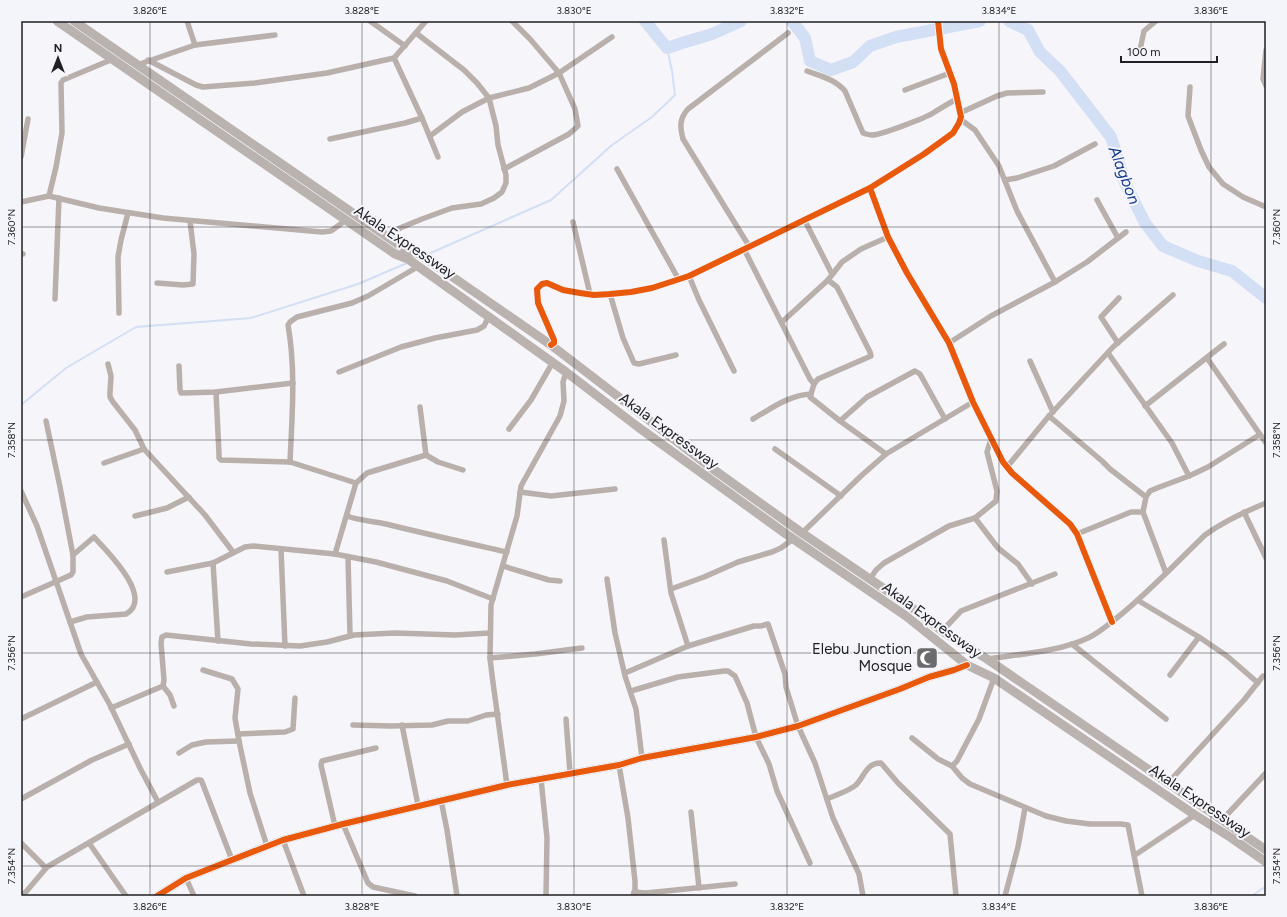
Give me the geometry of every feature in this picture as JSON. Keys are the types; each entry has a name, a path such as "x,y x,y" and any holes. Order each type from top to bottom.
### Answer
{"main road":[{"name":"Akala Expressway","path":"57,21 395,254 408,259 419,266 553,362 596,396 793,539 906,616 967,665 994,678 1266,862"},
{"name":"Akala Expressway","path":"74,21 405,249 419,254 431,262 550,345 706,464 802,533 911,607 942,631 987,659 1266,850"},
{"path":"196,117 203,109"},
{"path":"308,193 313,185"},
{"path":"596,396 605,387"},
{"path":"906,616 911,607"}],"street":[{"path":"187,21 195,45"},
{"path":"370,21 405,46"},
{"path":"148,60 196,85 203,87 256,83 327,73 394,58 426,21"},
{"path":"504,169 569,134 578,126 575,109 559,73 530,39 512,21"},
{"path":"550,345 554,343 554,340 538,302 537,296 539,287 542,284 547,284 563,290 590,294 610,294 642,290 679,280 870,188 924,154 953,133 960,119 960,112 954,84 941,48 938,21"},
{"path":"1140,50 1144,31 1156,21"},
{"path":"388,237 400,228 452,208 481,204 494,198 502,192 506,183 498,145 496,126 489,98 478,83 464,70 416,33"},
{"path":"788,33 688,109 682,116 680,124 683,139 747,248 810,379 814,384"},
{"path":"137,65 195,45 275,35"},
{"path":"430,136 462,112 489,98 529,88 559,73 612,37"},
{"path":"1266,50 1263,78 1266,86"},
{"path":"394,58 422,118 438,157"},
{"path":"49,196 62,133 61,83 63,80 113,60"},
{"path":"807,71 835,82 845,90 863,133 867,135 884,132 933,113 957,99"},
{"path":"905,90 950,73"},
{"path":"1190,87 1188,116 1209,167 1223,184 1243,197 1266,207"},
{"path":"960,112 1007,93 1043,92"},
{"path":"330,139 422,118"},
{"path":"21,157 28,119"},
{"path":"960,119 975,130 999,166 1017,211 1055,282"},
{"path":"1005,180 1017,178 1054,166 1095,144"},
{"path":"617,169 679,280"},
{"path":"870,188 888,237 907,273 949,343 973,402 1003,462 1012,473 1070,524 1077,534 1112,622"},
{"path":"21,202 49,196 128,213 190,221 322,232 331,231 346,220"},
{"path":"55,299 59,198"},
{"path":"1097,200 1118,238"},
{"path":"119,313 118,257 128,213"},
{"path":"804,219 832,274"},
{"path":"157,283 183,285 193,284 194,254 190,221"},
{"path":"573,222 590,294"},
{"path":"949,343 991,316 1055,282 1087,262 1126,232"},
{"path":"782,322 828,280 842,262 861,249 888,237"},
{"path":"290,462 292,383 291,342 288,326 290,322 297,317 352,304 419,266"},
{"path":"689,276 699,300 734,371"},
{"path":"828,280 837,287 871,356 818,379 814,384 811,398 886,454"},
{"path":"610,294 623,338 634,363 639,364 676,355"},
{"path":"1008,467 1051,414 1108,353 1173,295"},
{"path":"1118,343 1101,316 1120,298"},
{"path":"339,372 401,347 435,338 478,330 484,326 489,316"},
{"path":"1145,406 1224,344"},
{"path":"1108,353 1172,443 1189,476"},
{"path":"1207,358 1266,443"},
{"path":"1030,361 1051,414 1110,468 1146,497"},
{"path":"509,429 531,400 553,362"},
{"path":"108,364 111,376 110,398 112,402 135,430 144,449 205,515 232,552"},
{"path":"179,366 181,393 216,392 292,383"},
{"path":"840,421 867,397 915,371 920,374 945,419"},
{"path":"507,785 490,658 491,605 517,516 521,486 560,416 564,401 562,384 566,372"},
{"path":"216,392 219,458 225,461 290,462 356,483"},
{"path":"753,419 786,400 800,394 811,394"},
{"path":"802,533 886,454 973,402"},
{"path":"420,407 426,455"},
{"path":"21,596 56,582 71,575 73,572 73,555 46,421"},
{"path":"1166,573 1143,512 1146,497 1150,491 1208,467 1259,435"},
{"path":"870,579 876,570 884,563 900,553 928,539 949,526 975,518 996,501 997,497 987,452 991,439"},
{"path":"104,463 144,449"},
{"path":"775,449 841,496"},
{"path":"335,554 356,483 367,473 426,455 438,462 463,470"},
{"path":"520,492 551,496 615,489"},
{"path":"21,491 37,526 81,654 112,708 158,802"},
{"path":"135,516 167,508 189,497"},
{"path":"987,659 1040,651 1072,644 1089,638 1139,601 1204,535 1217,526 1244,512 1266,503"},
{"path":"1077,534 1131,512 1143,512"},
{"path":"1244,512 1266,558"},
{"path":"347,516 354,519 383,524 507,552"},
{"path":"975,518 998,548 1018,564 1032,584"},
{"path":"70,622 87,617 126,614 133,607 134,602 133,588 127,574 94,536 73,555"},
{"path":"671,588 704,577 738,562 772,552 781,548 793,539"},
{"path":"664,540 671,593 688,646"},
{"path":"167,572 213,563 232,552 245,547 253,546 281,548 335,554 376,562 447,581 493,600"},
{"path":"281,548 284,646"},
{"path":"348,557 350,635"},
{"path":"213,563 218,640"},
{"path":"503,566 549,580 560,581"},
{"path":"942,631 962,611 1055,574"},
{"path":"607,579 615,633 636,709 642,758"},
{"path":"1139,601 1199,637 1227,656 1258,683"},
{"path":"625,673 688,646 754,626 768,624 785,674 786,687 798,726 815,762 838,832 859,874 863,896"},
{"path":"174,706 170,695 163,686 164,680 160,643 162,637 166,635 251,644 300,646 327,642 350,635 395,633 454,635 490,633"},
{"path":"1170,675 1199,637"},
{"path":"1072,644 1166,719"},
{"path":"490,658 582,648"},
{"path":"157,896 186,878 283,840 418,805 507,785 756,737 798,726 929,677 967,665"},
{"path":"203,670 232,679 238,690 235,718 239,741 250,793 267,846"},
{"path":"631,691 678,677 728,671 735,676 747,703 756,737 810,863"},
{"path":"1168,783 1263,676 1266,676"},
{"path":"952,766 957,761 979,719 994,678"},
{"path":"21,719 97,682"},
{"path":"112,708 163,686"},
{"path":"238,734 285,732 293,729 295,698"},
{"path":"353,725 432,725 448,721 468,721 486,715 498,714"},
{"path":"566,719 570,774"},
{"path":"402,725 418,805"},
{"path":"912,738 938,759 952,766 962,778 970,784 1025,808 1046,816 1066,821 1090,824 1126,824 1129,828 1142,896"},
{"path":"179,753 192,745 239,741"},
{"path":"21,799 75,768 129,744"},
{"path":"335,826 320,765 322,761 376,748"},
{"path":"827,799 856,785 867,769 872,765 881,762 898,784 950,834 956,894 949,896"},
{"path":"619,764 628,818 635,881 633,894 735,884"},
{"path":"1222,820 1266,773"},
{"path":"541,779 547,838 546,896"},
{"path":"25,894 46,868 196,780 201,780 232,860"},
{"path":"441,800 457,896"},
{"path":"1005,896 1018,847 1025,808"},
{"path":"691,812 699,888"},
{"path":"1135,855 1195,815"},
{"path":"344,824 366,879 370,885 415,896"},
{"path":"283,840 304,896"},
{"path":"89,843 126,896"},
{"path":"21,844 46,868"},
{"path":"186,878 194,896"}],"waterway":[{"name":"Alagbon","path":"645,21 667,48 712,34 741,21"},
{"name":"Alagbon","path":"792,21 805,38 810,61 831,70 853,62 870,46 896,37 980,21"},
{"name":"Alagbon","path":"1009,21 1028,30 1040,52 1060,71 1111,137 1125,183 1145,223 1163,246 1198,261 1232,271 1266,298"},
{"path":"426,255 551,200 612,145 652,117 675,95 667,48"},
{"path":"21,405 66,368 136,327 251,318 358,284 407,263"},
{"path":"1248,896 1253,895 1266,886"}],"cycle path":[{"path":"551,345 554,343 554,340 538,303 537,289 542,284 547,283 563,290 594,295 631,292 652,288 689,276 870,188 924,154 953,133 961,117 954,84 941,49 938,21"},
{"path":"870,188 888,237 907,273 949,343 973,402 1003,462 1012,473 1070,524 1077,534 1112,622"},
{"path":"157,896 186,878 283,840 343,824 507,785 619,765 642,758 756,737 798,726 929,677 967,665"}],"place":[{"name":"Elebu Junction Mosque","path":"927,658"}]}
